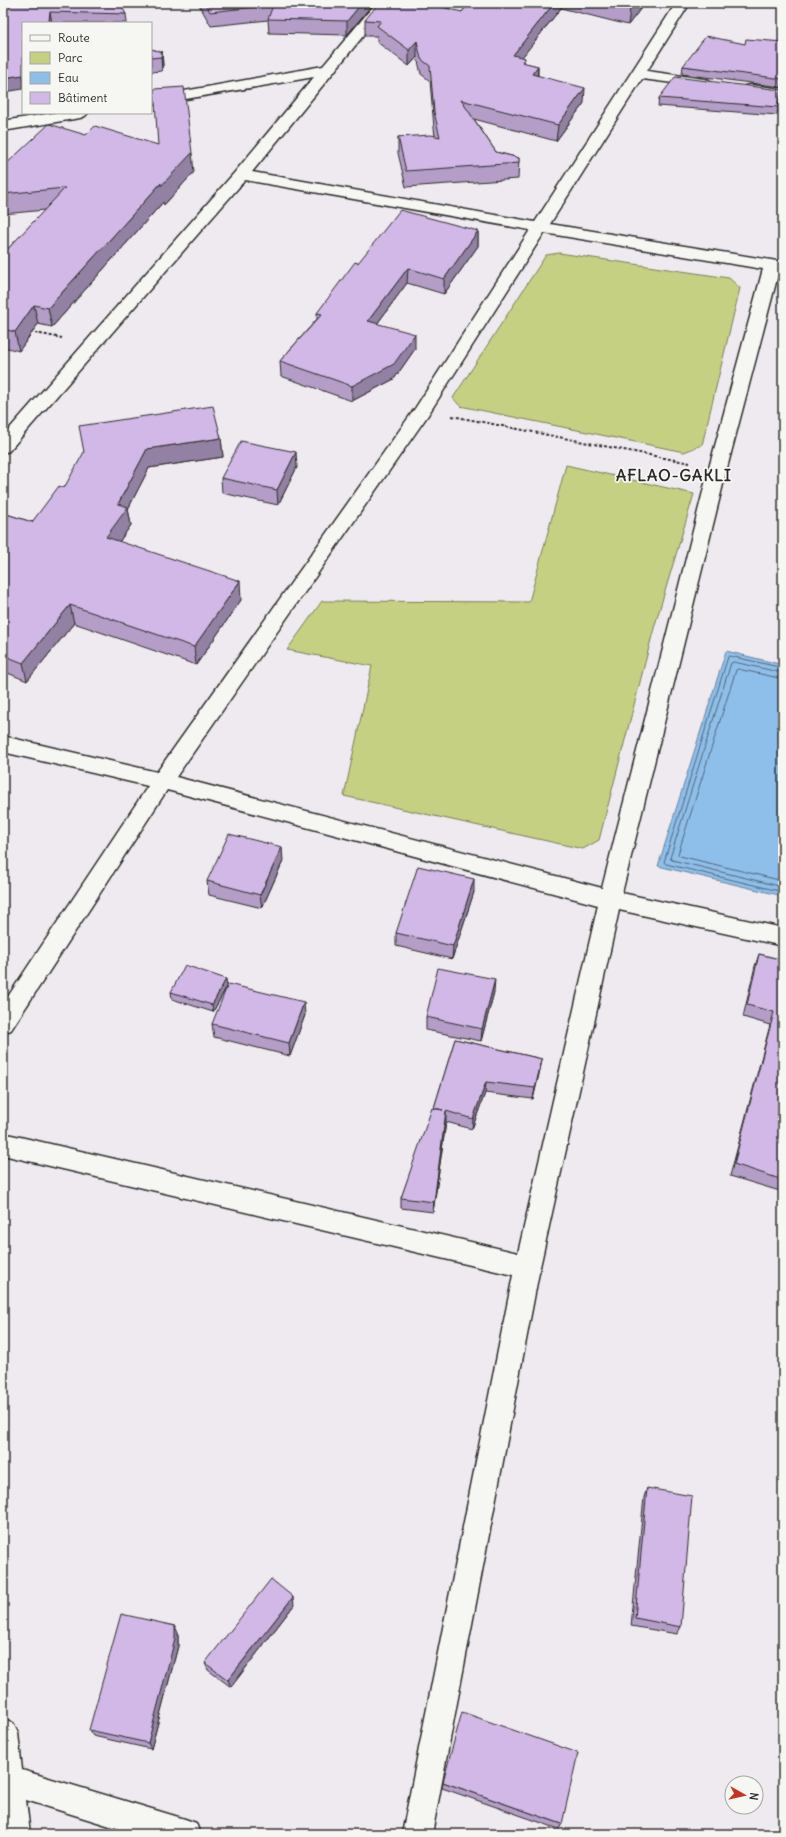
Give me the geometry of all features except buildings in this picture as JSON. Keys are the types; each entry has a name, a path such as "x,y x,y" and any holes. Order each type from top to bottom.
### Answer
{"street":[{"path":"3,447 241,175 384,3"},
{"path":"3,1022 162,781 422,411 538,227 683,3"},
{"path":"152,101 327,70"},
{"path":"638,74 714,84"},
{"path":"737,87 783,93"},
{"path":"3,126 74,114"},
{"path":"241,175 538,227 777,266 718,468 610,899 527,1266 417,1834"},
{"path":"3,744 162,781 610,899 783,937"},
{"path":"3,1144 527,1266"},
{"path":"3,1732 15,1834"},
{"path":"8,1780 185,1834"}],"path":[{"path":"25,331 92,344"},
{"path":"422,411 718,468"}],"green space":[{"path":"559,253 729,278 740,288 702,445 684,452 460,406 453,398 546,255"},
{"path":"566,465 694,494 654,628 599,840 583,849 344,796 372,666 287,650 322,601 529,602"}],"water":[{"path":"726,651 783,665 783,896 658,866"}],"district":[{"name":"AFLAO-GAKLI","path":"674,475"}]}
